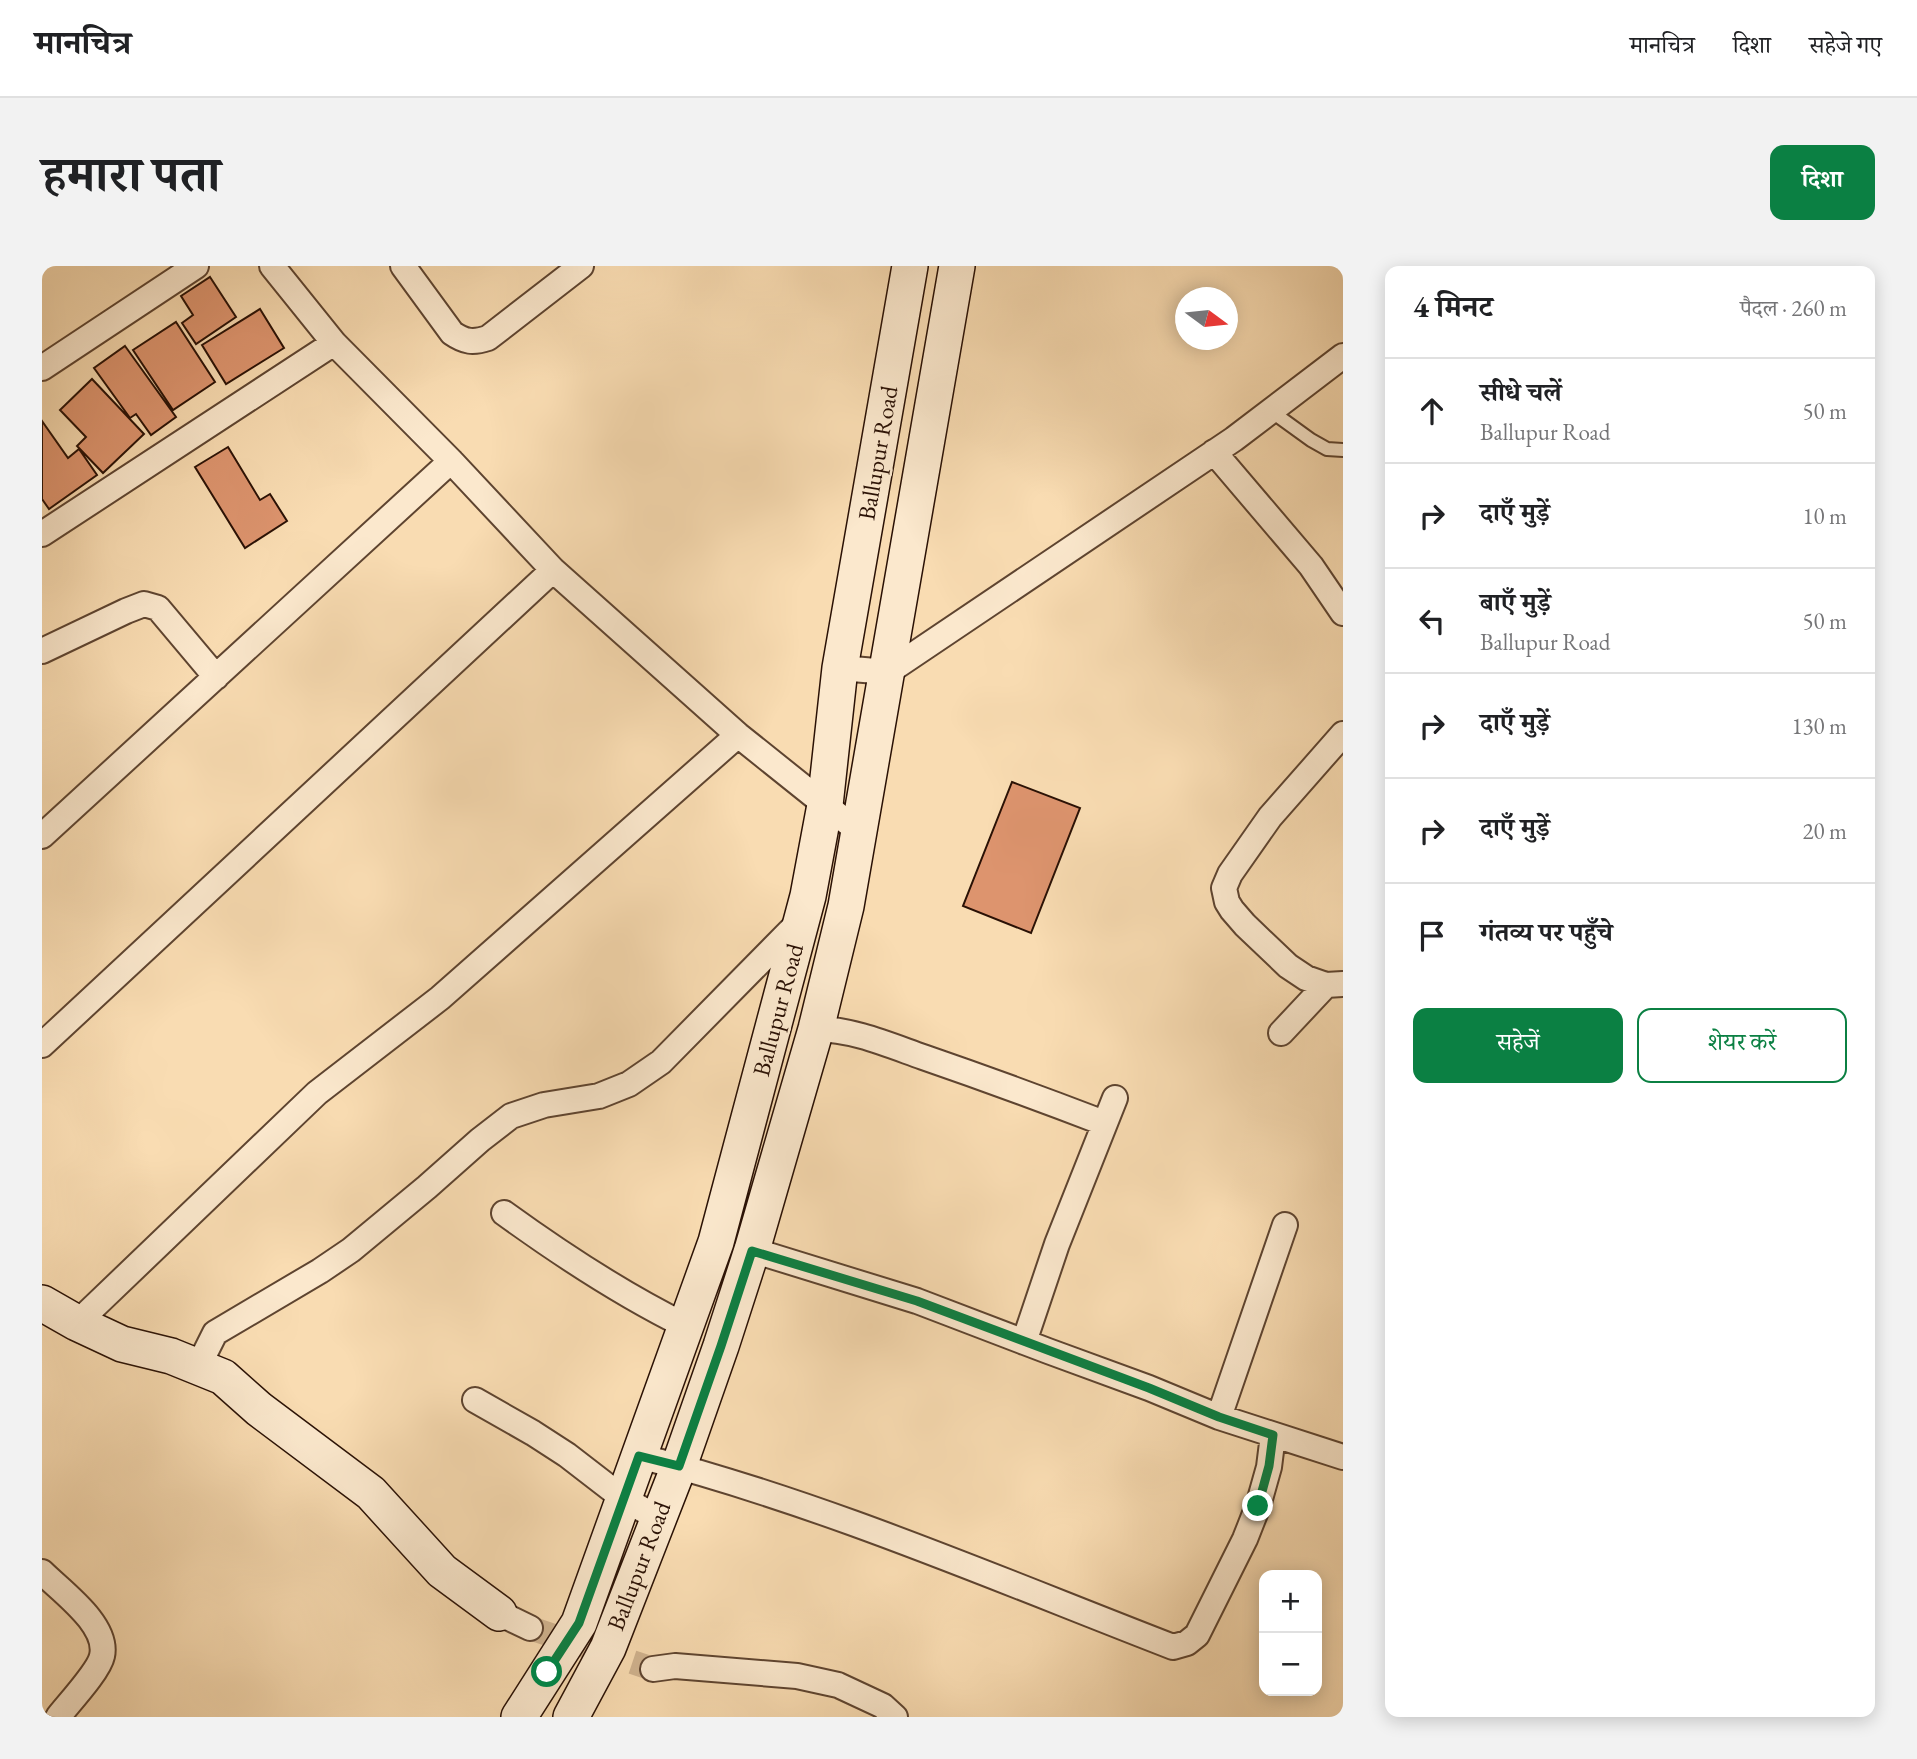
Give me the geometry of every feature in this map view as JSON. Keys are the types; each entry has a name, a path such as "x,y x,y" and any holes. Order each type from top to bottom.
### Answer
{"main road":[{"name":"Ballupur Road","path":"519,1717 579,1623 716,1242 808,896 825,805 840,668 910,266"},
{"name":"Ballupur Road","path":"571,1717 608,1648 679,1466 752,1251 816,1029 846,906 957,266"},
{"path":"42,1303 122,1345 171,1356 223,1377 259,1409 371,1493 442,1571 499,1613"}],"street":[{"path":"42,368 196,266"},
{"path":"272,266 334,343 451,461 553,570 738,735 858,831"},
{"path":"403,266 452,332 463,340 476,342 488,338 582,266"},
{"path":"42,534 334,343"},
{"path":"840,668 887,672 1214,452 1343,356"},
{"path":"1214,452 1311,566 1343,613"},
{"path":"42,836 451,461"},
{"path":"42,1045 553,570"},
{"path":"42,651 144,604 159,608 216,677"},
{"path":"1335,984 1306,978 1288,966 1245,925 1227,902 1224,888 1230,874 1270,817 1343,734"},
{"path":"77,1323 317,1093 440,998 738,735"},
{"path":"198,1367 215,1334 351,1250 511,1116 544,1105 598,1096 629,1084 661,1062 803,918"},
{"path":"1281,1033 1335,984"},
{"path":"816,1029 833,1029 871,1039 1014,1088 1104,1123"},
{"path":"1024,1342 1056,1244 1115,1098"},
{"path":"504,1213 596,1276 686,1326"},
{"path":"1219,1417 1285,1225"},
{"path":"752,1251 917,1301 1219,1417 1343,1457"},
{"path":"475,1400 533,1433 567,1455 624,1499 658,1518"},
{"path":"639,1456 791,1501 917,1546 1173,1647 1187,1643 1197,1635 1245,1539 1269,1466 1273,1435"},
{"path":"42,1572 93,1622 102,1638 102,1658 58,1717"},
{"path":"499,1613 530,1628"},
{"path":"653,1669 675,1666 797,1676 838,1685 883,1706 895,1717"}],"lane":[{"path":"1271,411 1327,449 1343,450"}],"building":[{"path":"210,277 236,317 196,344 182,323 193,315 181,296"},
{"path":"260,309 284,348 226,384 202,345"},
{"path":"176,322 215,382 173,410 133,350"},
{"path":"125,346 176,417 151,435 136,414 130,418 94,368"},
{"path":"92,379 144,434 103,473 77,446 86,437 60,410"},
{"path":"42,421 68,458 79,449 97,475 49,509 42,499"},
{"path":"228,447 260,500 270,494 287,521 245,548 195,467"},
{"path":"1012,782 1080,808 1031,933 963,906"}],"tunnel":[{"path":"530,1628 653,1669"}],"route":[{"path":"547,1672 579,1623 639,1456 679,1466 752,1251 917,1301 1219,1417 1273,1435 1269,1466 1258,1506"}]}
